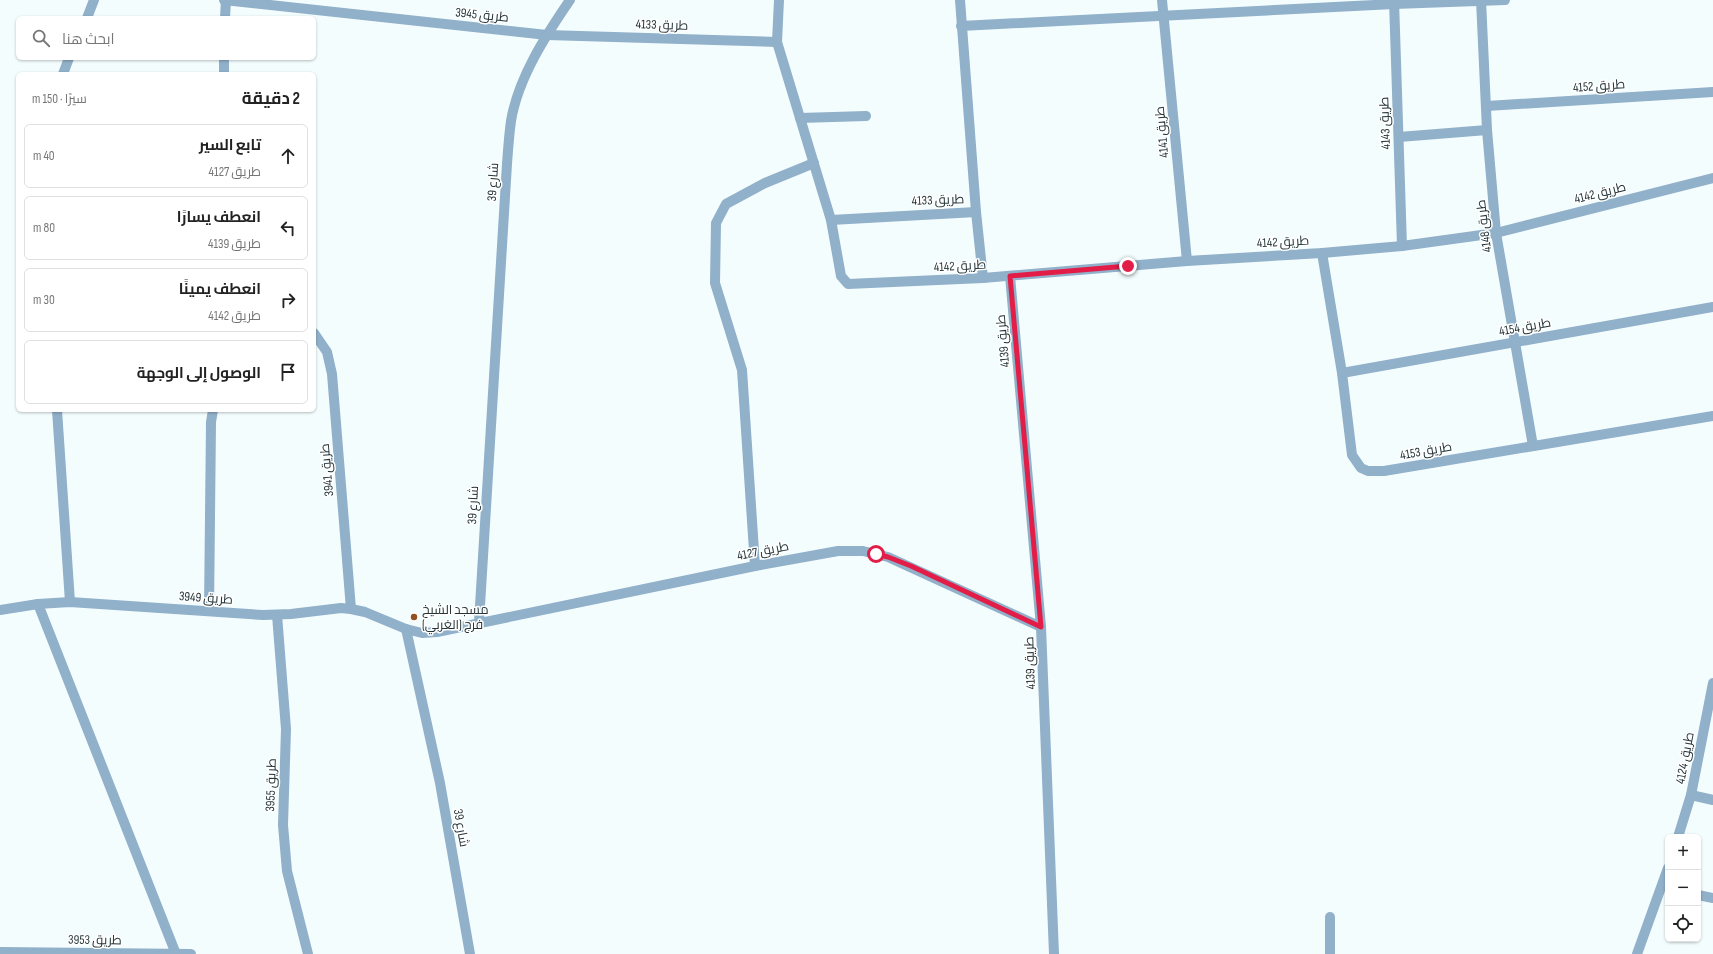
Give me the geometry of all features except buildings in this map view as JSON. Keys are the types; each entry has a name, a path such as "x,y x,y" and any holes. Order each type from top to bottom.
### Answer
{"street":[{"path":"88,16 94,0"},
{"path":"225,0 225,16"},
{"name":"طريق 3945","path":"225,0 547,35"},
{"name":"شارع 39","path":"479,622 511,120 524,78 547,35 570,0"},
{"path":"779,0 777,42 830,220"},
{"path":"960,0 976,212 983,278"},
{"name":"طريق 4141","path":"1162,0 1187,261"},
{"path":"961,26 1164,16 1394,2 1505,0"},
{"name":"طريق 4148","path":"1481,1 1487,130 1496,233 1533,446"},
{"name":"طريق 4143","path":"1394,2 1402,246"},
{"name":"طريق 4133","path":"547,35 777,42"},
{"path":"63,72 69,60"},
{"path":"224,60 224,72"},
{"name":"طريق 4152","path":"1486,106 1713,92"},
{"path":"800,118 866,116"},
{"path":"1398,137 1487,130"},
{"path":"755,566 742,370 715,283 716,223 726,204 765,183 814,164"},
{"name":"طريق 4142","path":"830,220 841,276 848,284 983,278 1187,261 1322,253 1402,246 1496,233 1713,178"},
{"name":"طريق 4133","path":"830,220 976,212"},
{"name":"طريق 4153","path":"1322,253 1342,373 1352,455 1361,468 1368,471 1384,471 1713,416"},
{"name":"طريق 4139","path":"1010,276 1041,627 1054,954"},
{"name":"طريق 4154","path":"1342,373 1713,306"},
{"name":"طريق 3941","path":"316,336 327,352 332,374 351,609"},
{"path":"57,412 70,602"},
{"path":"209,611 211,422 213,412"},
{"name":"طريق 4127","path":"479,622 755,566 838,551 863,552 888,557 911,566 1041,627"},
{"name":"طريق 3949","path":"0,610 38,604 70,602 277,615 335,609 351,609 365,612 406,629"},
{"path":"38,604 176,954"},
{"name":"طريق 3955","path":"277,615 286,729 283,825 287,871 308,954"},
{"path":"406,629 422,633 437,632 479,622"},
{"name":"شارع 39","path":"406,629 440,783 470,954"},
{"name":"طريق 4124","path":"1679,834 1691,795 1712,688"},
{"path":"1691,795 1713,800"},
{"path":"1637,954 1665,890"},
{"path":"1701,896 1713,898"},
{"path":"1330,917 1330,954"},
{"name":"طريق 3953","path":"0,952 191,954"}],"place":[{"name":"مسجد الشيخ فرج (الغربي)","path":"414,617"}],"route":[{"path":"876,554 911,566 1041,627 1010,276 1128,266"}]}
